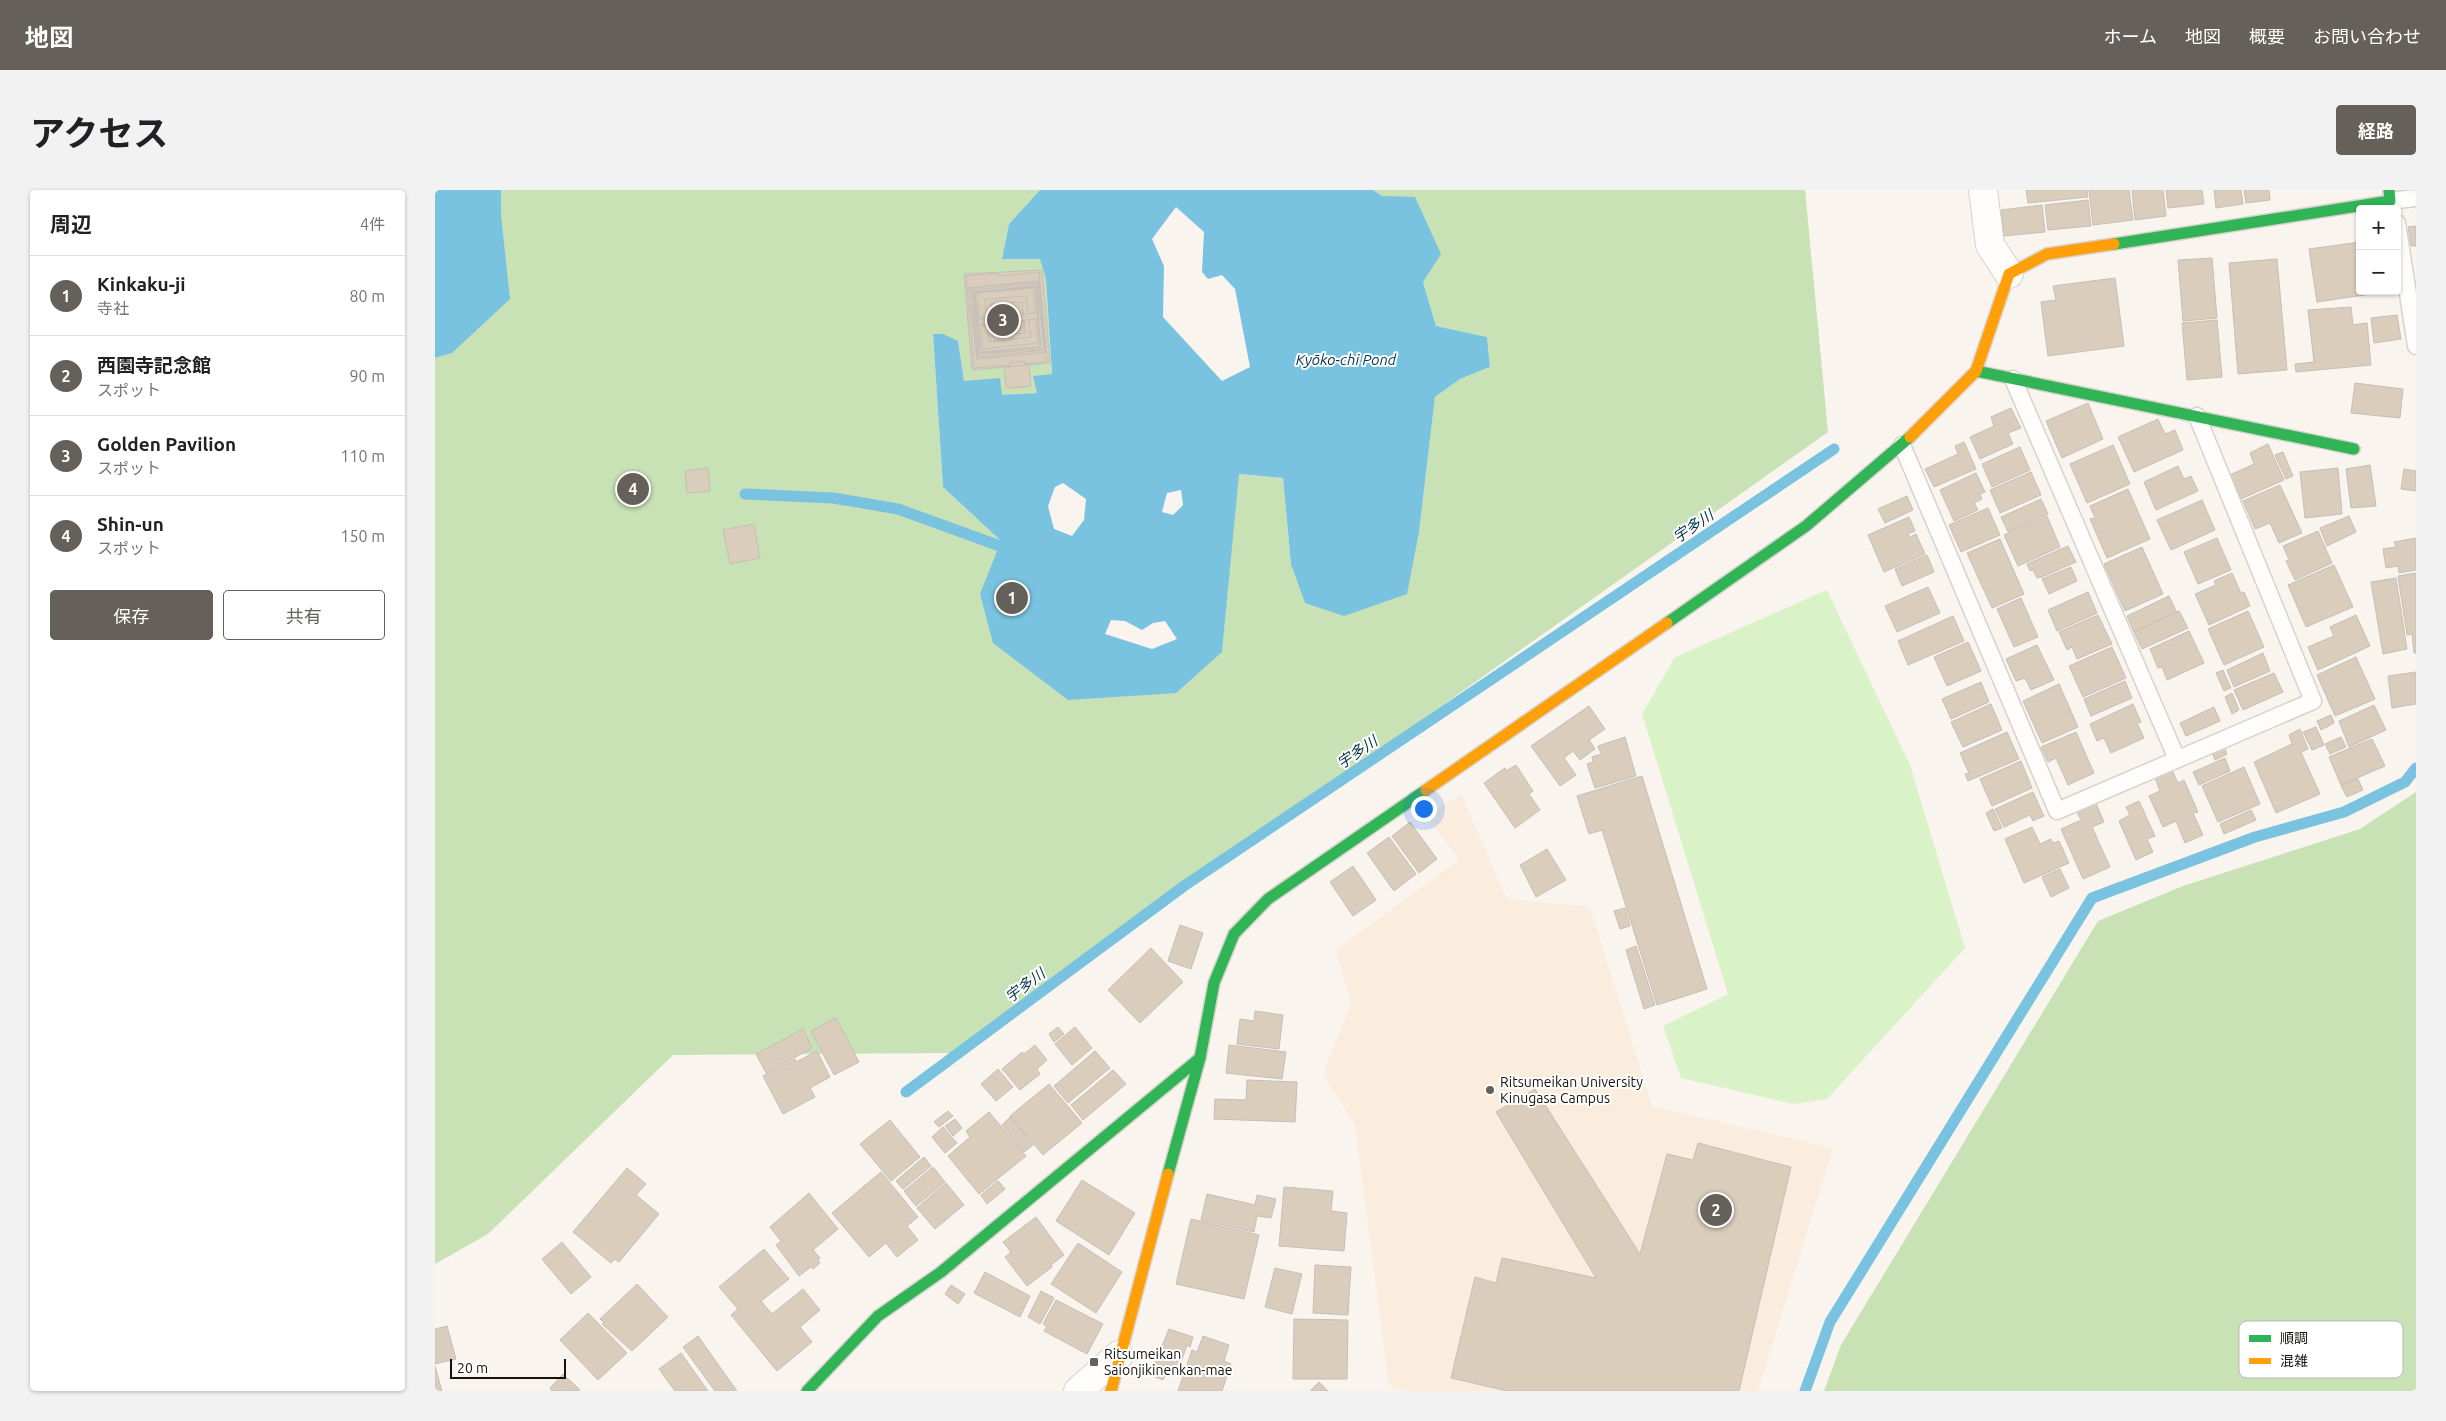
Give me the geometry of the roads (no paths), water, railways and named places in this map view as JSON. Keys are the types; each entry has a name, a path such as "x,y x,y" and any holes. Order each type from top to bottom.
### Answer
{"street":[{"path":"1983,190 1990,245 2009,274"},
{"path":"1111,1391 1119,1354 1200,1058 1214,983 1234,934 1268,899 1807,526 1902,445 1976,371 2009,274 2047,254 2390,200"},
{"path":"1976,371 2354,449"},
{"path":"807,1391 878,1316 941,1272 1200,1058"},
{"path":"1078,1391 1119,1354"}],"lane":[{"path":"2390,200 2416,198"},
{"path":"2401,249 2416,346"},
{"path":"2013,379 2177,759"},
{"path":"1902,445 2057,811 2313,701 2197,416"}],"water":[{"path":"435,190 501,190 501,215 510,299 452,353 435,358"},
{"name":"Kyōko-chi Pond","path":"1040,190 1373,190 1382,196 1415,197 1441,254 1423,282 1436,326 1487,337 1490,367 1460,379 1435,397 1419,532 1407,594 1344,616 1305,603 1291,564 1283,478 1239,474 1222,652 1176,693 1068,700 993,643 980,594 1001,541 943,487 933,334 943,334 958,341 964,381 1000,378 1002,395 1037,393 1033,376 1052,374 1046,280 1040,259 1002,259 1009,224","holes":["1176,207 1204,232 1202,272 1208,279 1222,275 1235,289 1250,367 1222,381 1163,317 1164,266 1152,239","1063,483 1086,499 1084,520 1072,536 1054,529 1048,506 1055,487","1181,490 1183,505 1173,515 1162,512 1167,493","1111,620 1125,621 1142,630 1153,623 1165,621 1177,639 1152,649 1105,634"]}],"waterway":[{"name":"宇多川","path":"906,1092 1184,886 1834,449"},
{"path":"745,494 833,498 898,509 1000,546"},
{"path":"1805,1391 1830,1322 2092,898 2255,837 2344,812 2405,782 2416,768"}],"place":[{"name":"Golden Pavilion","path":"1003,320"},
{"name":"Shin-un","path":"633,489"},
{"name":"Kinkaku-ji","path":"1012,598"},
{"name":"Ritsumeikan University Kinugasa Campus","path":"1490,1090"},
{"name":"西園寺記念館","path":"1716,1210"},
{"name":"Ritsumeikan Saionjikinenkan-mae","path":"1094,1362"}]}
